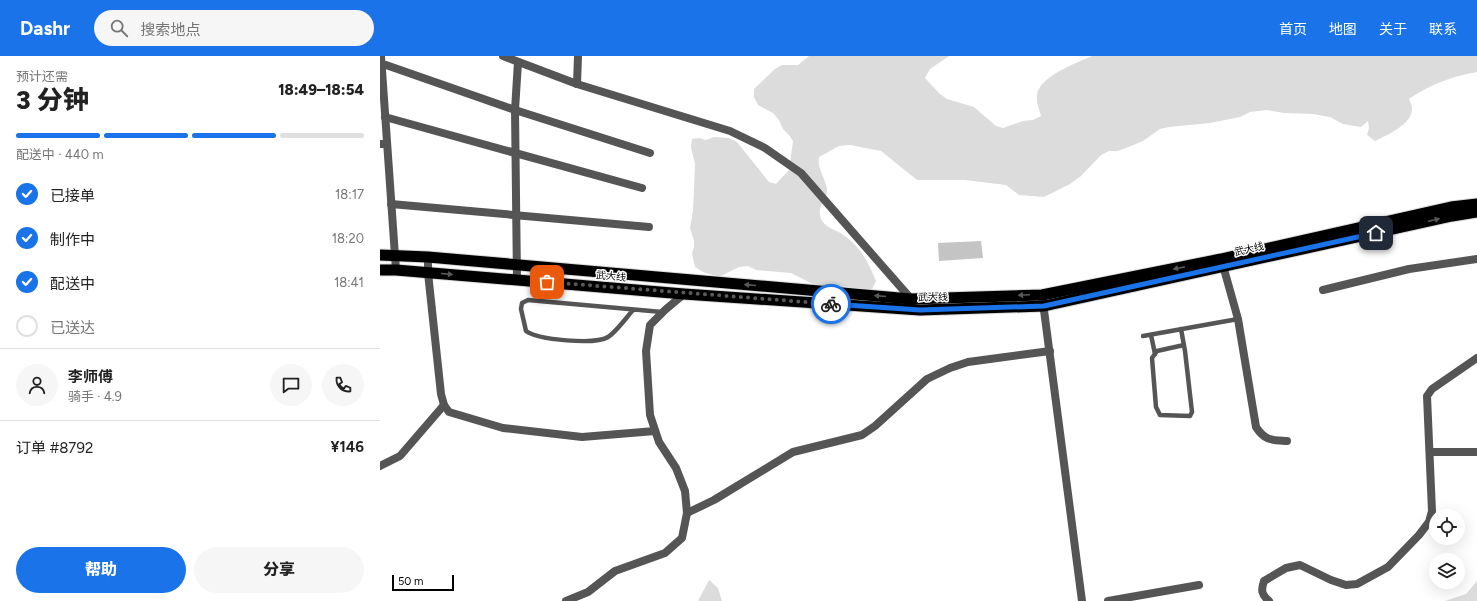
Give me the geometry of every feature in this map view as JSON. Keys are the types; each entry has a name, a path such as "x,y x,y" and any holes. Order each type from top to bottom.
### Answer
{"highway":[{"name":"武大线","path":"380,270 396,270 684,294 920,310 1044,306 1451,208 1477,204"},
{"name":"武大线","path":"380,255 395,254 911,299 1042,294 1222,263 1477,212"}],"street":[{"path":"381,56 385,117 383,144 391,204 396,270"},
{"path":"503,56 577,84 730,131 765,148 801,173 920,310"},
{"path":"577,84 578,56"},
{"path":"517,280 515,110 518,62"},
{"path":"381,65 386,65 515,110 650,153"},
{"path":"385,117 642,188"},
{"path":"391,204 649,227"},
{"path":"428,257 428,273 441,394 444,405 449,412 503,428 582,437 655,431"},
{"path":"1323,290 1408,269 1477,259"},
{"path":"1222,263 1238,319 1256,427 1261,434 1269,440 1287,440"},
{"path":"566,601 588,592 615,571 665,553 682,538 687,513 684,491 676,468 659,442 650,415 646,351 650,325 662,312 684,294"},
{"path":"1042,294 1082,601"},
{"path":"687,513 714,500 793,452 862,435 876,426 927,379 950,368 968,362 1050,351"},
{"path":"1269,601 1264,597 1261,590 1264,580 1286,568 1300,565 1331,580 1346,585 1357,584 1388,567 1419,535 1429,522 1432,511 1427,396 1432,389 1477,358"},
{"path":"380,466 400,456 444,405"},
{"path":"1430,452 1477,452"},
{"path":"1108,601 1199,585"}],"lane":[{"path":"633,310 608,337 600,341 591,342 542,338 532,335 526,331 521,308 522,303 528,300 662,312"},
{"path":"1143,336 1238,319"},
{"path":"1181,329 1184,345 1192,412 1190,416 1160,415 1156,407 1152,358 1157,351 1184,345"},
{"path":"1151,335 1155,354"}],"shaded area":[{"path":"809,56 949,56 930,69 925,78 940,94 947,99 974,107 996,126 1003,128 1023,121 1033,120 1041,116 1037,103 1037,95 1039,88 1044,82 1051,76 1069,66 1092,56 1477,56 1477,72 1442,82 1425,89 1409,99 1412,108 1411,114 1404,124 1386,136 1375,141 1367,135 1369,128 1368,121 1361,127 1343,124 1330,117 1313,114 1284,113 1267,110 1250,112 1240,117 1210,123 1160,129 1143,141 1117,151 1109,151 1101,155 1081,176 1070,184 1044,197 1019,195 1006,185 965,180 917,180 881,151 850,145 839,146 819,157 820,169 827,189 826,196 820,208 820,215 826,226 845,236 860,251 876,281 872,289 861,290 834,284 817,286 791,273 756,270 748,266 739,267 719,277 703,272 695,267 692,254 694,241 690,228 693,211 695,164 691,147 692,139 699,138 706,140 714,137 729,138 737,142 769,182 776,184 789,170 793,141 773,113 758,105 754,97 754,89 775,69 782,65 798,65"},
{"path":"709,580 718,588 722,601 698,601"},
{"path":"1477,581 1477,601 1445,601 1466,594"}],"building":[{"path":"981,241 983,258 939,261 938,243"}],"way so far":[{"path":"547,282 684,294 831,304"}],"route":[{"path":"831,304 920,310 1044,306 1376,233"}]}
